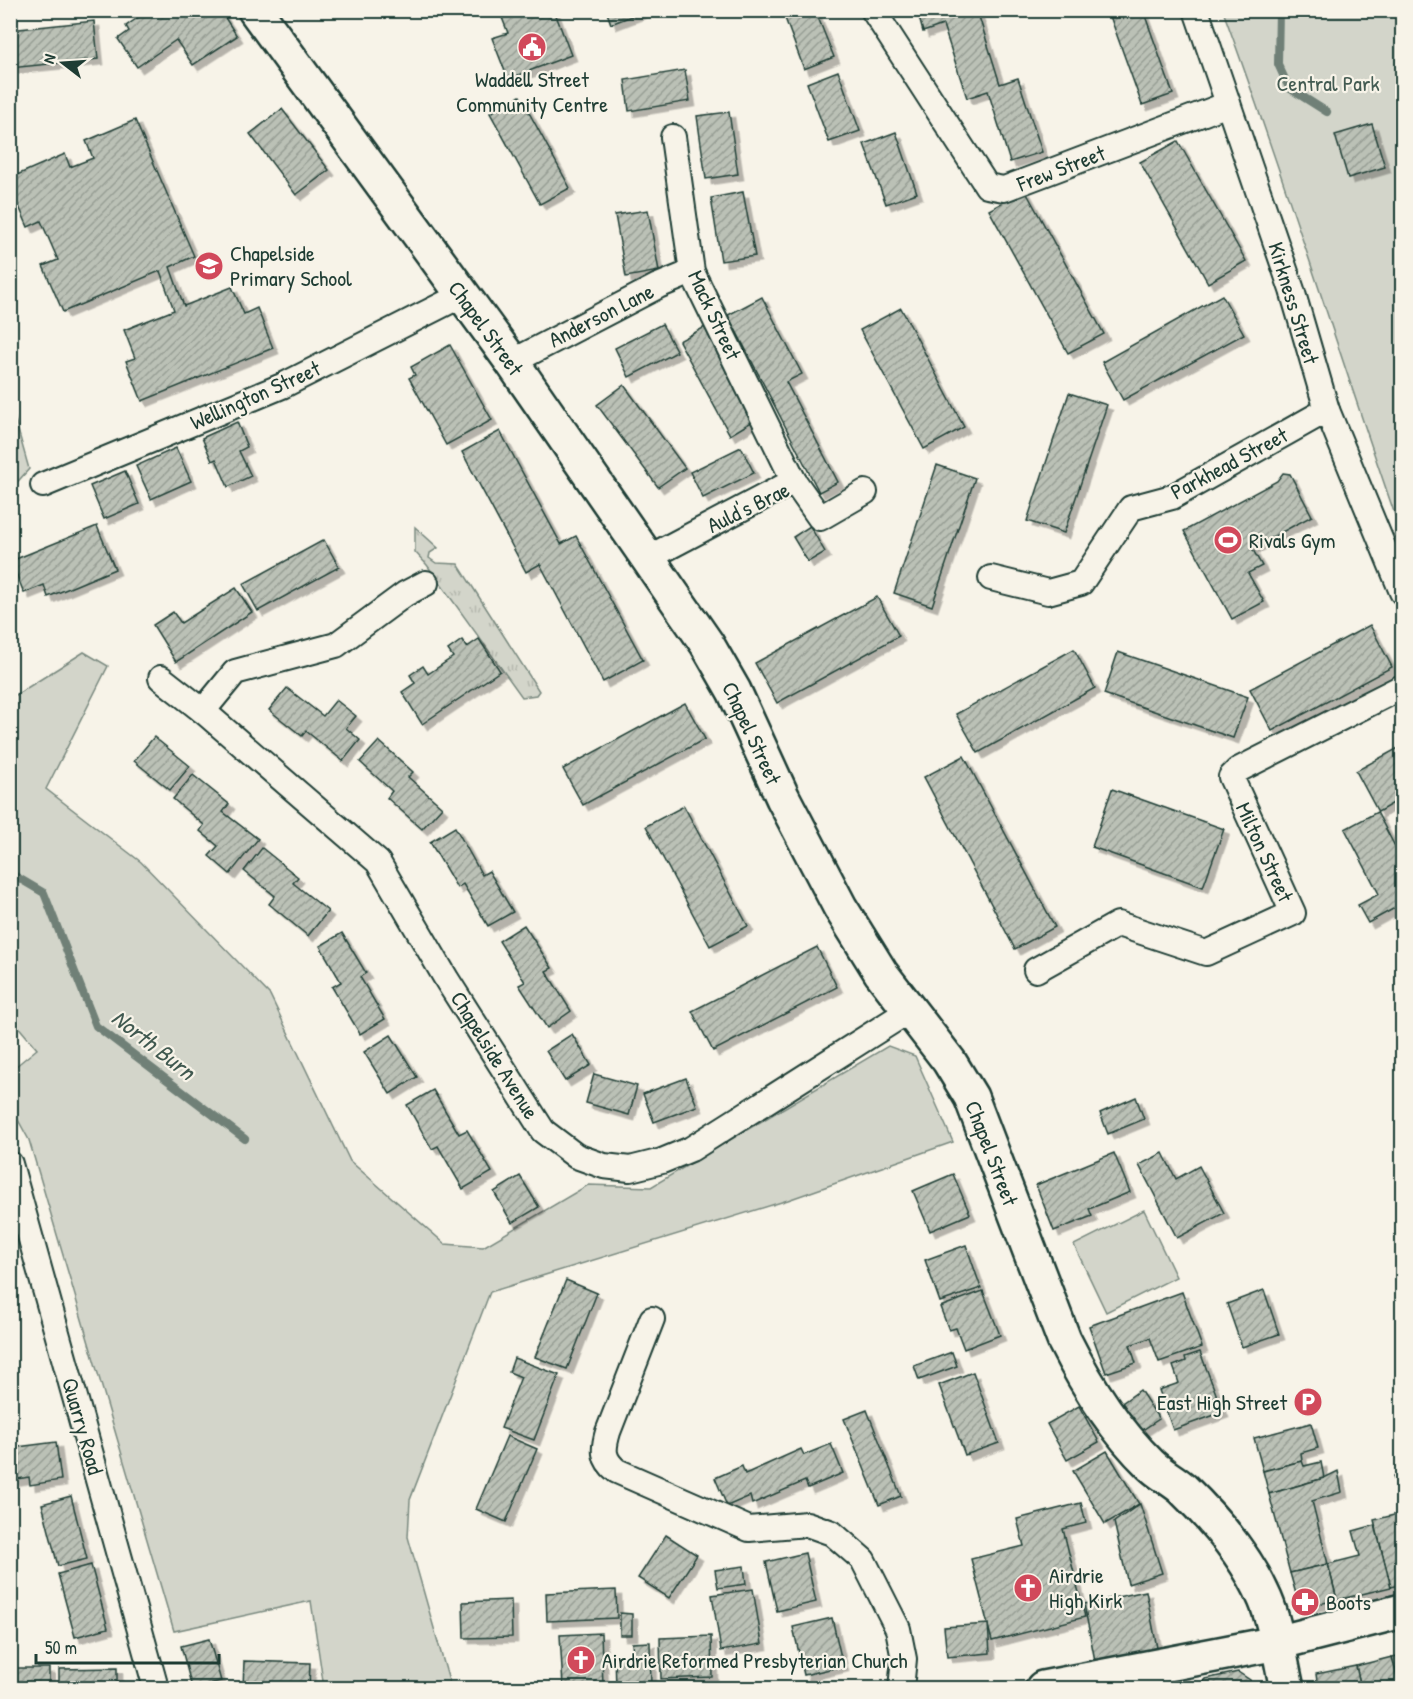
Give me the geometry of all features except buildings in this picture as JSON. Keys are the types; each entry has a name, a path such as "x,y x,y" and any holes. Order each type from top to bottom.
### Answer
{"main road":[{"name":"Chapel Street","path":"255,10 512,362 707,644 734,691 783,798 840,907 881,973 948,1061 971,1097 1064,1340 1077,1366 1121,1429 1150,1465 1182,1489 1216,1526 1251,1574 1265,1599 1277,1643"},
{"path":"1043,1689 1277,1643 1402,1611"},
{"path":"1277,1643 1287,1689"}],"street":[{"name":"Frew Street","path":"873,10 987,186 1004,189 1228,104"},
{"name":"Kirkness Street","path":"1196,10 1292,290 1327,410 1402,592"},
{"name":"Mack Street","path":"673,137 692,272 794,481"},
{"name":"Anderson Lane","path":"512,362 658,286 692,272"},
{"name":"Wellington Street","path":"43,485 282,386 462,295"},
{"name":"Parkhead Street","path":"992,578 1048,592 1081,583 1131,508 1172,497 1327,410"},
{"name":"Auld's Brae","path":"648,558 794,481 820,518 865,492"},
{"path":"203,711 235,672 336,645 405,594 426,583"},
{"name":"Chapelside Avenue","path":"161,678 203,711 378,862 447,980 543,1131 576,1156 604,1166 630,1169 662,1161 691,1149 910,1010"},
{"name":"Milton Street","path":"1036,970 1118,924 1206,952 1293,913 1231,777 1238,770 1402,687"},
{"name":"Quarry Road","path":"10,1164 156,1689"},
{"path":"651,1319 608,1432 603,1449 607,1463 617,1471 749,1529 807,1524 832,1533 863,1560 898,1629 904,1659 901,1689"}],"green space":[{"name":"Central Park","path":"1223,11 1402,11 1402,535 1269,141"},
{"path":"11,405 29,469 10,489"},
{"path":"415,527 438,548 430,553 429,558 436,563 458,564 539,691 536,695 522,697 427,565 415,552"},
{"path":"84,652 108,666 46,789 141,862 270,995 350,1161 445,1244 483,1247 588,1185 651,1187 888,1046 915,1056 953,1142 788,1200 490,1292 410,1500 408,1537 451,1688 324,1688 311,1601 174,1631 29,1140 11,1107 10,1071 37,1049 11,1018 11,698"},
{"path":"1144,1210 1176,1277 1106,1312 1074,1245"}],"waterway":[{"path":"1279,10 1278,64 1289,88 1327,112"},
{"name":"North Burn","path":"10,873 44,893 96,1026 245,1139"}],"place":[{"name":"Waddell Street Community Centre","path":"532,47"},
{"name":"Chapelside Primary School","path":"209,266"},
{"name":"Rivals Gym","path":"1228,540"},
{"name":"East High Street","path":"1308,1402"},
{"name":"Airdrie High Kirk","path":"1028,1588"},
{"name":"Boots","path":"1305,1602"},
{"name":"Airdrie Reformed Presbyterian Church","path":"581,1660"}]}
